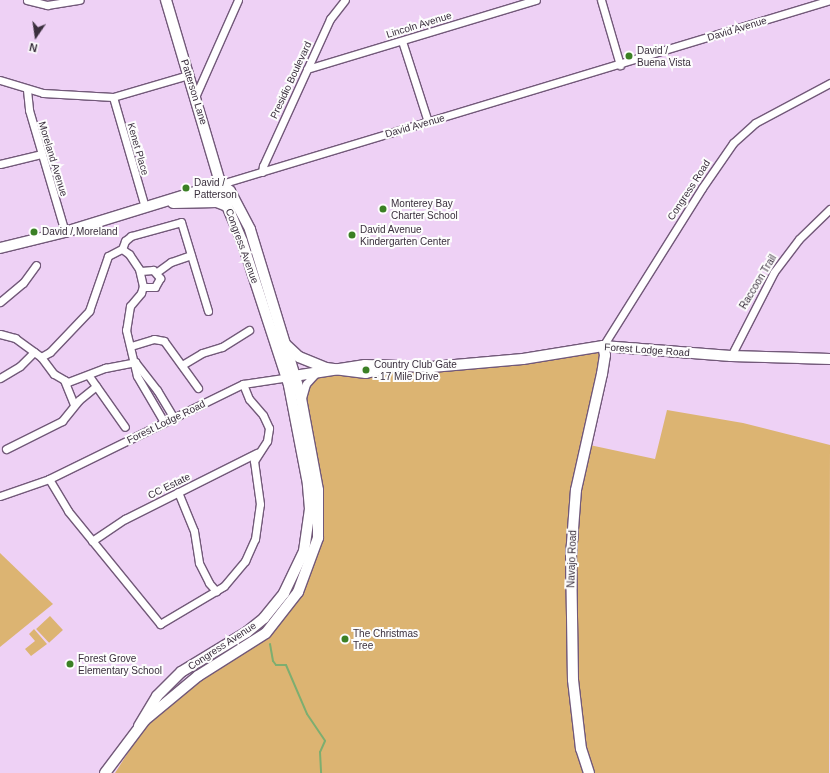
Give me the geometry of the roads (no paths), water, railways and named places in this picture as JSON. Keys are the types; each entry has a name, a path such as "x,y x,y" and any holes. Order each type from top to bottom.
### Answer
{"street":[{"path":"27,0 47,5 80,0"},
{"name":"Patterson Lane","path":"166,0 222,184"},
{"path":"195,97 238,0"},
{"name":"Presidio Boulevard","path":"262,172 263,166 330,19 345,0"},
{"name":"Lincoln Avenue","path":"307,69 536,0"},
{"path":"602,0 620,65"},
{"name":"David Avenue","path":"0,248 65,232 620,65 814,2 830,0"},
{"path":"402,41 428,122"},
{"path":"0,80 27,90 61,96 113,96 188,75"},
{"name":"Congress Road","path":"603,346 702,188 733,143 762,119 830,84"},
{"name":"Moreland Avenue","path":"27,90 29,110 65,232"},
{"name":"Kenet Place","path":"113,96 145,207"},
{"path":"0,164 41,154"},
{"name":"Congress Avenue","path":"139,726 198,676 266,633 302,585 318,538 318,490 303,406 290,377 242,241 227,206 222,184"},
{"name":"Congress Avenue","path":"105,773 139,726 157,696 181,672 247,632 264,618 284,593 296,571 304,551 310,509 308,484 284,344 250,229 230,191 222,184"},
{"path":"159,203 217,202 227,206"},
{"name":"Raccoon Trail","path":"731,356 774,272 799,239 830,209"},
{"path":"41,357 50,352 89,311 106,259 122,249 125,241 131,236 182,222 208,311"},
{"path":"122,249 129,254 141,271 143,287 128,312 126,330 135,362 137,376 164,422"},
{"path":"157,272 171,262 191,255"},
{"path":"0,302 23,283 36,265"},
{"path":"141,271 148,269 157,272 160,278 157,286 143,287"},
{"path":"182,364 202,353 222,347 249,330"},
{"path":"0,334 11,336 41,357 50,371 64,380 73,382 105,368 135,362"},
{"path":"131,346 160,339 168,344 198,388"},
{"path":"284,344 306,361 339,370"},
{"name":"Forest Lodge Road","path":"0,496 50,479 243,384 365,365 432,366 523,359 603,346 731,356 830,360"},
{"name":"Navajo Road","path":"589,773 581,749 573,680 571,556 576,490 602,374 605,355 603,346"},
{"path":"0,378 20,366 34,352"},
{"path":"135,362 157,390 172,418"},
{"path":"303,406 303,391 316,373"},
{"path":"89,376 125,427"},
{"path":"64,380 74,399 74,405"},
{"path":"50,479 68,511 160,624 216,591 238,571 255,539 260,504 254,468 258,453 267,441 269,428 263,415 249,399 243,384"},
{"path":"6,449 62,421 74,405 96,386"},
{"name":"CC Estate","path":"92,541 125,519 258,453"},
{"path":"178,492 193,525 199,563 208,583 216,591"}],"waterway":[{"path":"270,644 273,661 276,665 286,665 307,714 325,741 320,752 321,773"}],"place":[{"name":"David / Buena Vista","path":"629,56"},
{"name":"David / Patterson","path":"186,188"},
{"name":"Monterey Bay Charter School","path":"383,209"},
{"name":"David / Moreland","path":"34,232"},
{"name":"David Avenue Kindergarten Center","path":"352,235"},
{"name":"Country Club Gate - 17 Mile Drive","path":"366,370"},
{"name":"The Christmas Tree","path":"345,639"},
{"name":"Forest Grove Elementary School","path":"70,664"}]}
